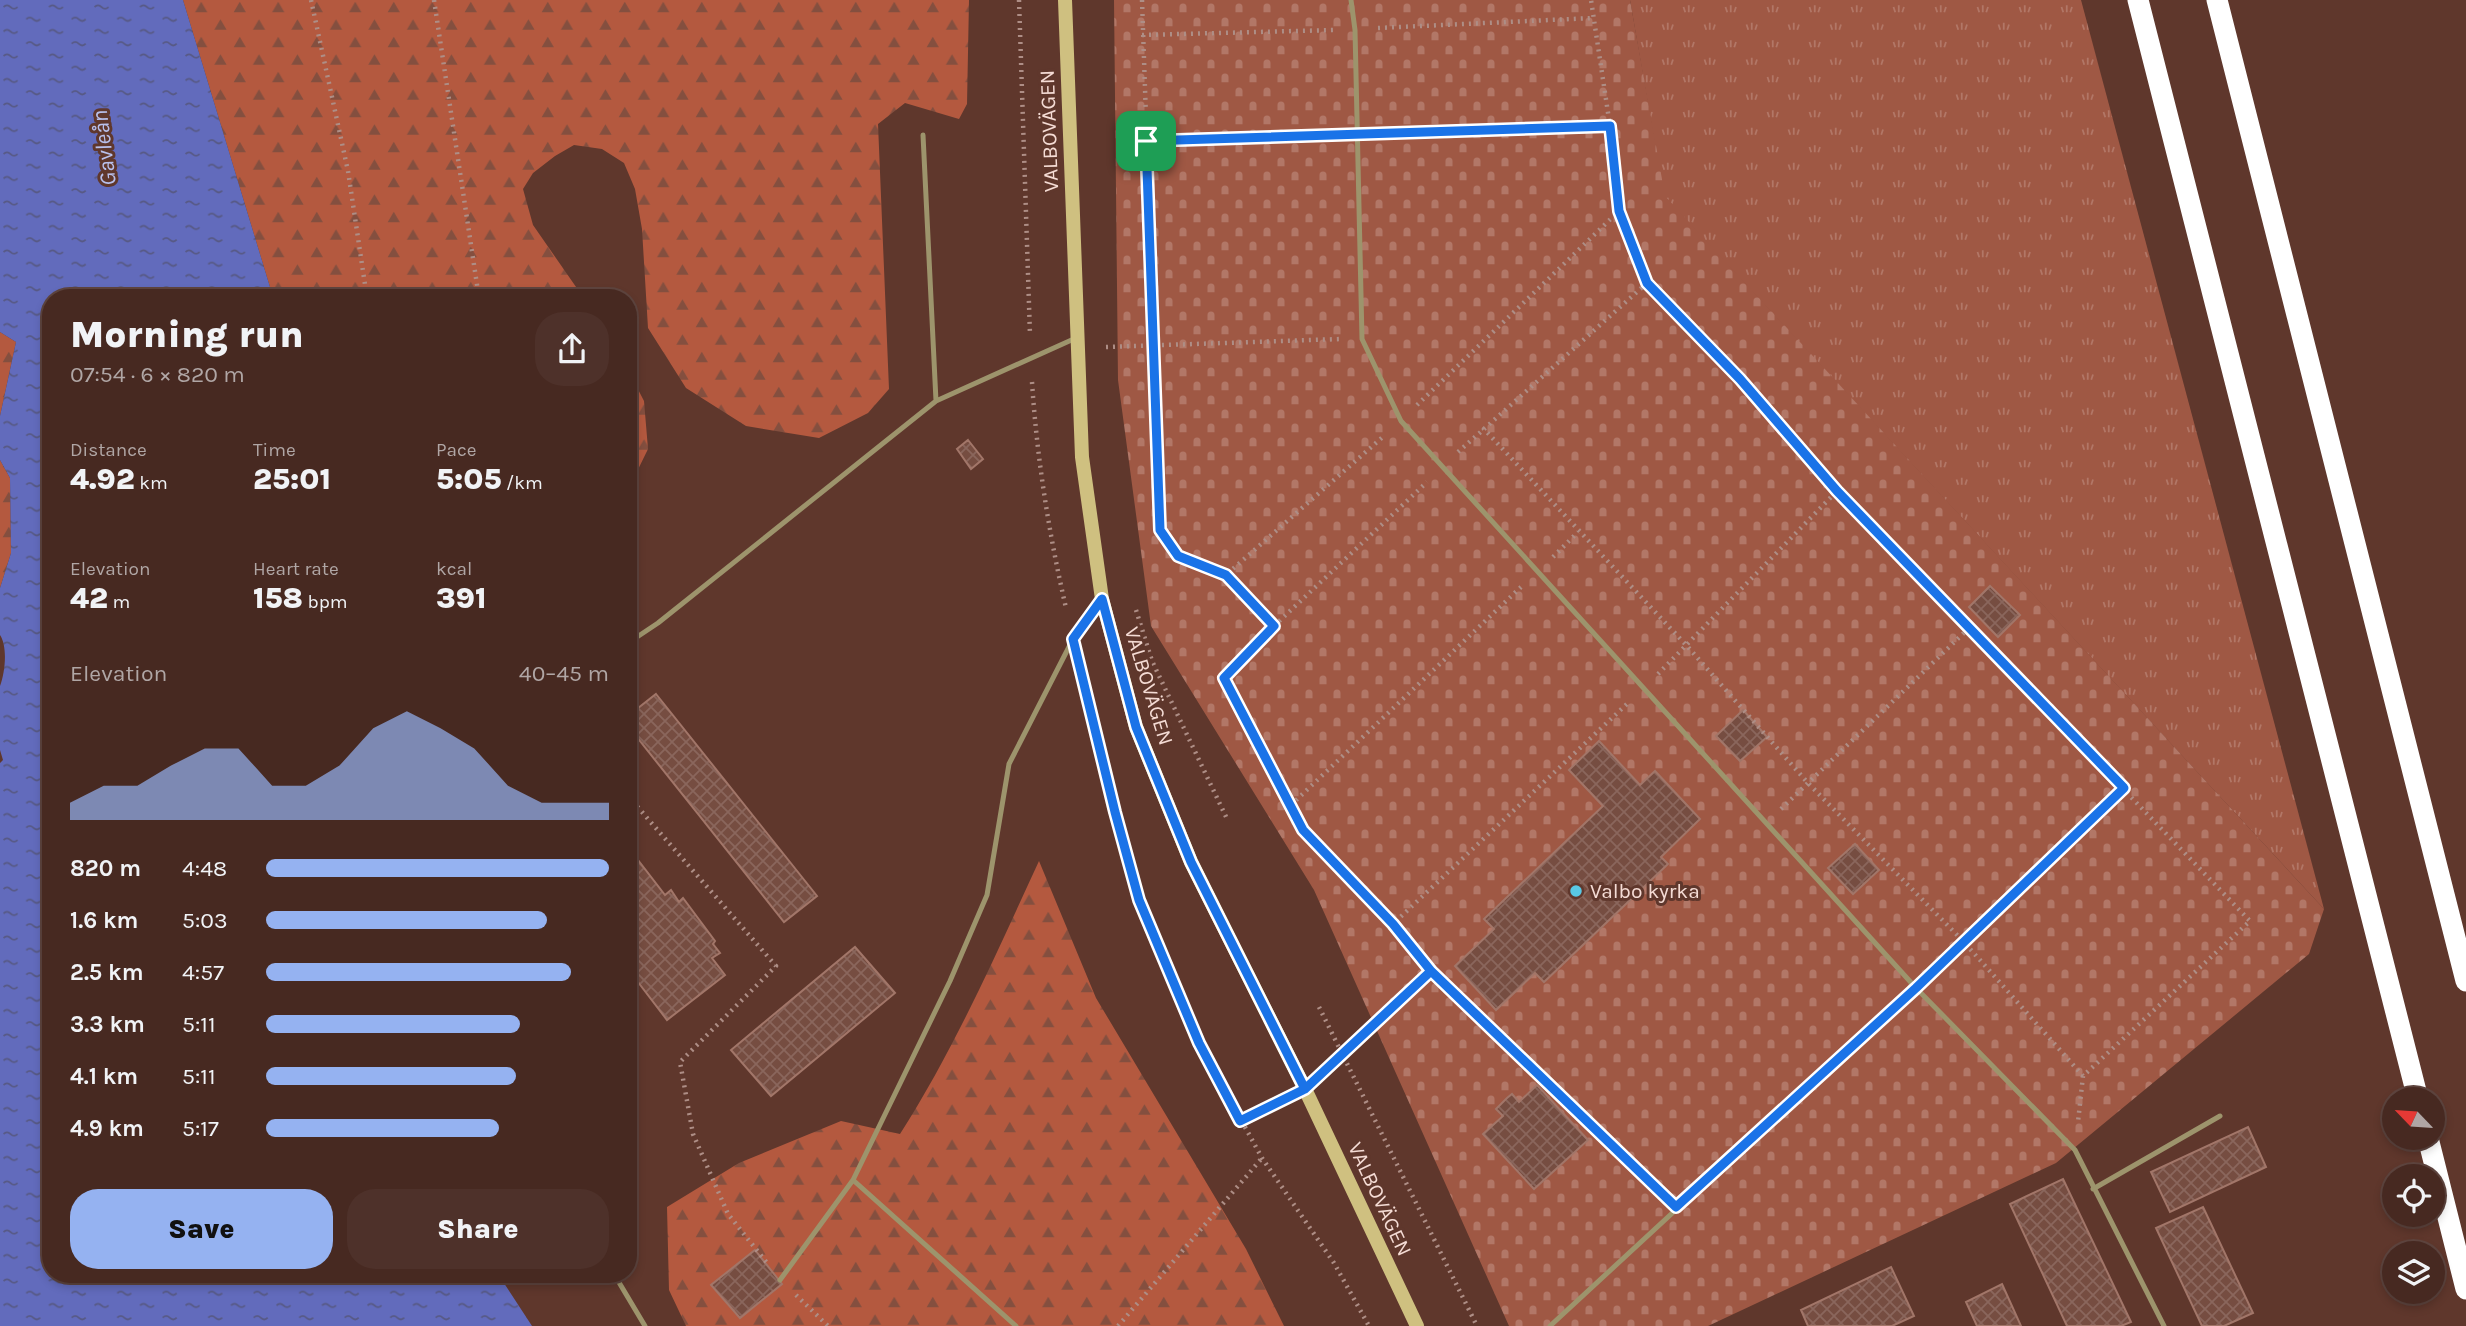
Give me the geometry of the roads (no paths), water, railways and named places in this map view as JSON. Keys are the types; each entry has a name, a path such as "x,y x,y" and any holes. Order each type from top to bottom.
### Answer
{"highway":[{"path":"2138,0 2415,1087"},
{"path":"2217,0 2466,981"},
{"path":"2431,1150 2466,1289"}],"main road":[{"name":"VALBOVÄGEN","path":"1065,0 1082,457 1102,599 1136,727 1191,862 1305,1089 1417,1326"}],"lane":[{"path":"1351,0 1355,30 1362,339 1401,421 1916,988 2075,1150 2164,1326"},
{"path":"923,135 936,401"},
{"path":"637,637 936,401 1076,338"},
{"path":"780,1280 853,1180 950,981 988,895 1009,764 1073,639 1102,599"},
{"path":"1550,1326 1916,988"},
{"path":"2093,1189 2220,1116"},
{"path":"853,1180 1016,1326"},
{"path":"619,1283 645,1326"}],"water":[{"name":"Gavleån","path":"0,0 183,0 271,289 42,289 42,1283 504,1283 532,1326 0,1326 0,763 3,760 0,750 0,686 5,660 0,635 0,588 11,553 10,478 0,460 0,416 16,342 0,332"}],"place":[{"name":"Valbo kyrka","path":"1576,891"}]}
